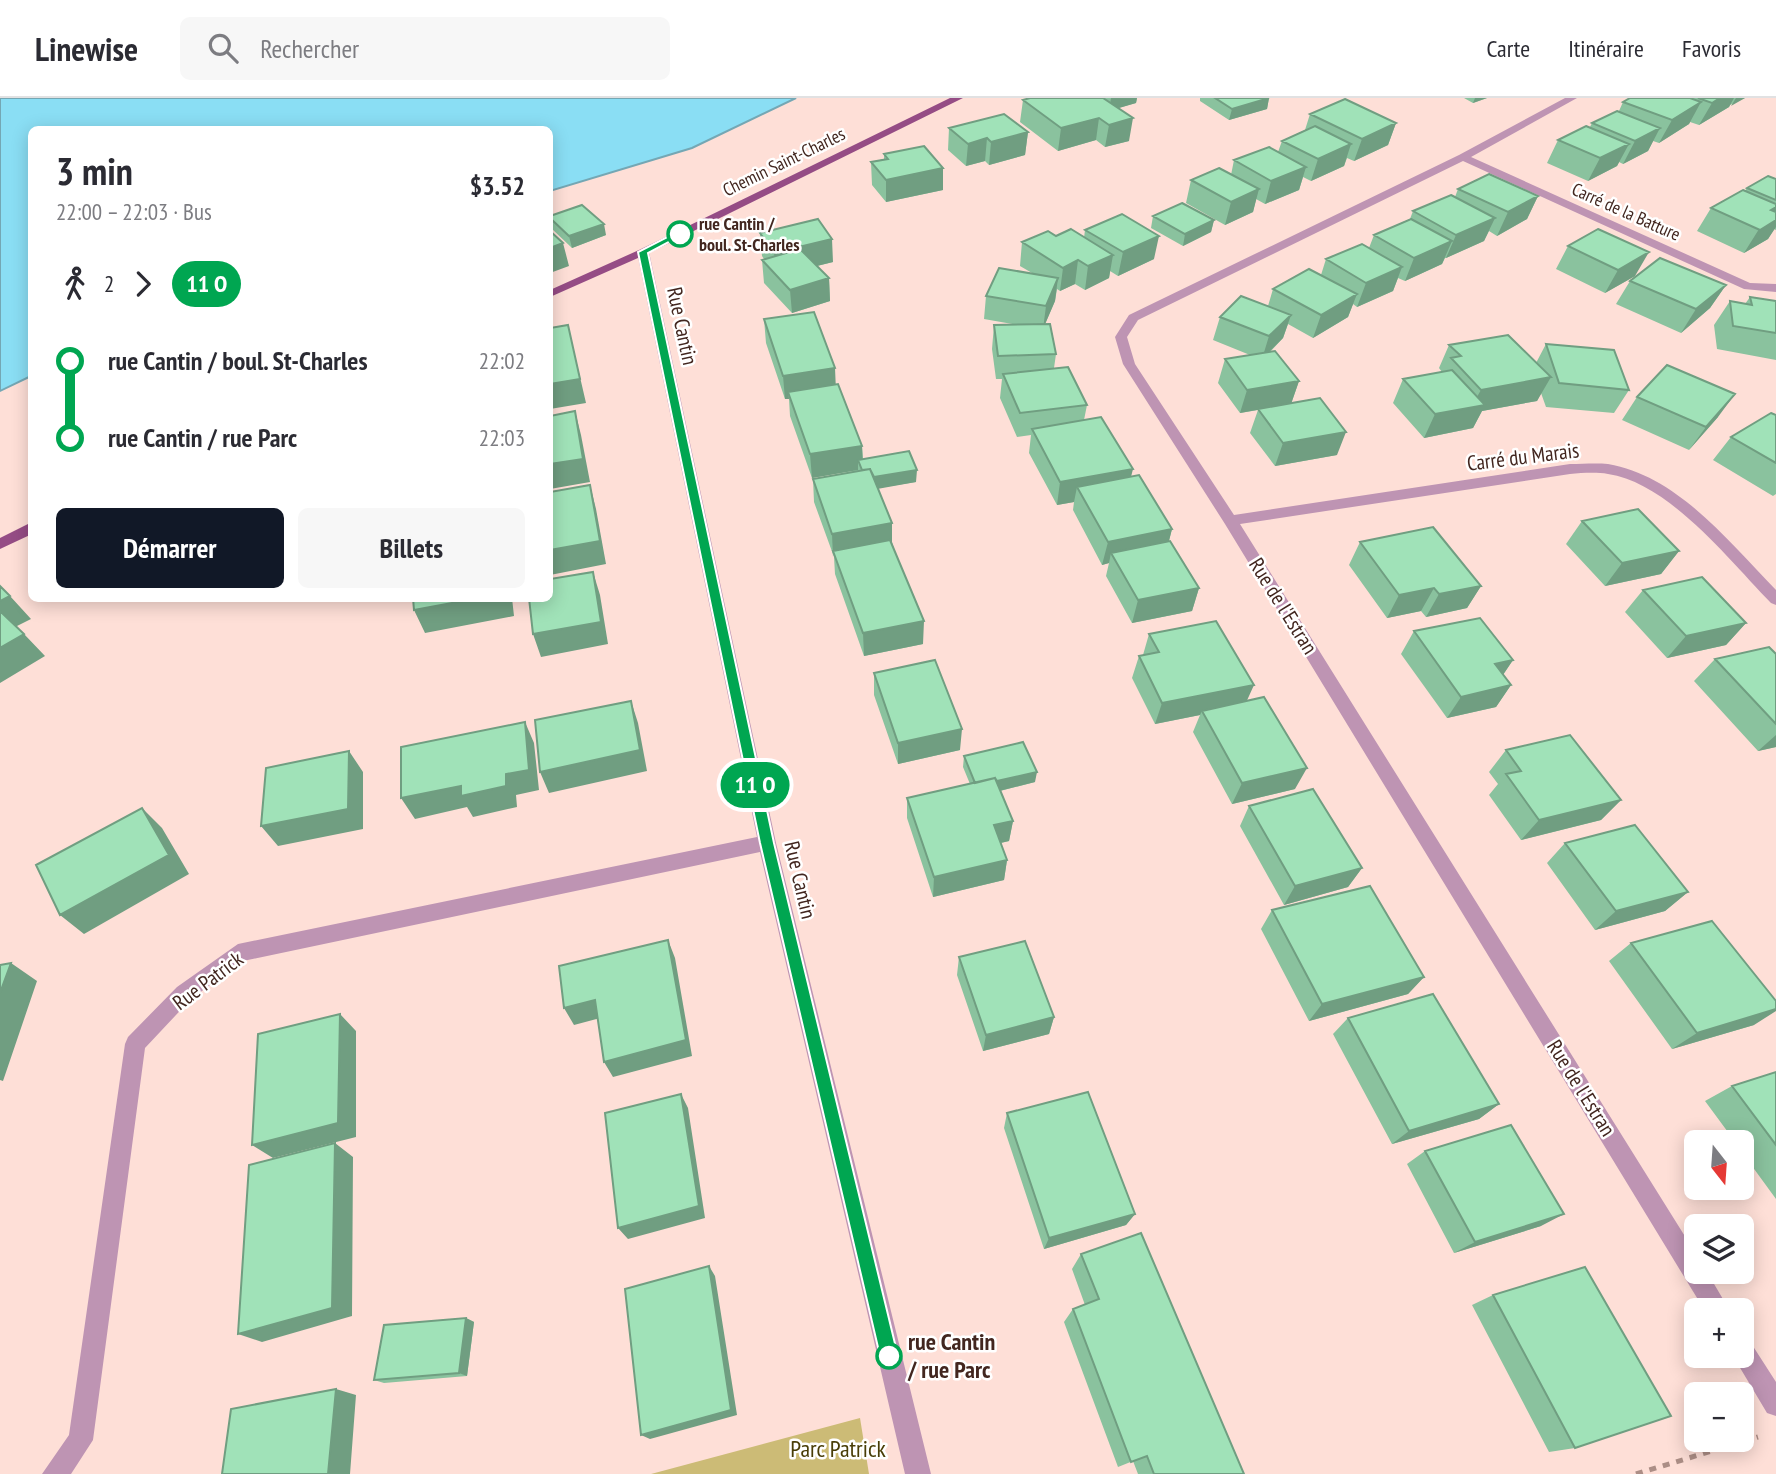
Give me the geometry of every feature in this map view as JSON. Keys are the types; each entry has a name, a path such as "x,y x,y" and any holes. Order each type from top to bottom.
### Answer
{"main road":[{"name":"Chemin Saint-Charles","path":"553,293 643,252 958,98"},
{"path":"0,544 28,529"}],"street":[{"name":"Rue de l'Estran","path":"1572,98 1463,157 1133,318 1121,337 1129,364 1230,521 1710,1298"},
{"name":"Carré de la Batture","path":"1463,157 1748,286 1776,288"},
{"name":"Rue Cantin","path":"643,252 767,843 918,1474"},
{"name":"Carré du Marais","path":"1230,521 1570,470 1609,469 1652,485 1682,505 1776,599"},
{"name":"Rue Patrick","path":"55,1474 81,1440 135,1044 184,993 238,953 767,843"},
{"path":"1754,1368 1776,1404"}],"path":[{"path":"1636,1474 1763,1436"}],"green space":[{"name":"Parc Patrick","path":"860,1418 869,1474 651,1474"}],"water":[{"path":"0,98 796,98 692,148 553,190 553,126 28,126 28,377 0,391"}],"building":[{"path":"1103,98 1133,118 1109,125 1099,118 1061,128 1023,100"},
{"path":"1215,98 1269,98 1232,109"},
{"path":"1630,98 1690,98 1701,102 1672,120 1623,102"},
{"path":"1698,98 1720,98 1712,103"},
{"path":"1345,99 1396,123 1362,139 1310,114"},
{"path":"1617,111 1660,128 1635,141 1592,123"},
{"path":"1004,114 1028,132 991,142 987,138 968,144 949,128"},
{"path":"1315,126 1351,144 1318,159 1282,141"},
{"path":"1586,126 1629,144 1600,158 1558,140"},
{"path":"924,146 943,168 886,180 871,162 888,159 884,154"},
{"path":"1269,147 1306,167 1271,181 1234,160"},
{"path":"1219,168 1259,189 1231,202 1191,180"},
{"path":"1489,174 1538,196 1508,212 1458,189"},
{"path":"1768,176 1776,179 1776,200 1747,188"},
{"path":"1743,190 1776,204 1771,210 1776,212 1776,220 1760,230 1711,208"},
{"path":"1451,195 1495,218 1456,235 1413,211"},
{"path":"1182,203 1214,220 1185,234 1153,216"},
{"path":"582,205 604,224 569,236 553,221 553,215"},
{"path":"1122,214 1159,236 1123,252 1085,230"},
{"path":"818,219 832,239 774,253 760,233"},
{"path":"1411,219 1452,241 1414,258 1374,235"},
{"path":"1071,229 1113,255 1088,266 1078,260 1063,268 1022,242 1048,231 1056,236"},
{"path":"1598,229 1649,252 1618,270 1568,246"},
{"path":"553,234 563,243 553,247"},
{"path":"1362,244 1402,267 1366,283 1326,259"},
{"path":"800,249 829,278 790,290 762,260"},
{"path":"1660,258 1726,285 1696,309 1630,281"},
{"path":"999,268 1058,278 1046,306 986,296"},
{"path":"1309,269 1357,294 1321,315 1273,289"},
{"path":"1241,296 1291,315 1269,336 1220,317"},
{"path":"1750,297 1776,301 1776,333 1733,326 1730,301 1752,305"},
{"path":"814,312 835,368 783,376 764,319"},
{"path":"1050,324 1056,354 998,356 994,325"},
{"path":"568,325 580,379 553,384 553,328"},
{"path":"1508,335 1551,377 1481,390 1451,358 1461,356 1449,345"},
{"path":"1546,344 1614,350 1629,390 1559,383"},
{"path":"1275,351 1299,381 1247,390 1225,359"},
{"path":"1667,365 1735,394 1706,427 1637,397"},
{"path":"1068,367 1087,405 1020,413 1003,374"},
{"path":"1452,370 1485,405 1435,414 1403,379"},
{"path":"838,384 862,446 810,454 788,392"},
{"path":"1320,398 1346,432 1283,443 1258,409"},
{"path":"575,411 583,459 553,464 553,415"},
{"path":"1771,413 1776,415 1776,463 1731,437"},
{"path":"1101,417 1133,469 1060,482 1032,429"},
{"path":"909,451 917,470 874,477 870,469 862,470 858,460"},
{"path":"870,469 892,523 832,534 813,479"},
{"path":"1139,475 1172,529 1108,542 1077,487"},
{"path":"590,485 600,541 553,549 553,491"},
{"path":"1638,509 1679,551 1622,563 1582,521"},
{"path":"1433,527 1481,586 1439,594 1434,588 1399,595 1360,542"},
{"path":"890,540 924,621 863,633 833,551"},
{"path":"1170,541 1199,588 1138,600 1111,553"},
{"path":"593,572 601,622 533,634 529,602 553,602 553,579"},
{"path":"1702,577 1746,623 1686,636 1643,590"},
{"path":"0,586 10,596 0,601"},
{"path":"413,602 457,602 414,610"},
{"path":"0,611 24,634 0,648"},
{"path":"1480,618 1513,660 1495,664 1511,685 1461,697 1414,631"},
{"path":"1216,621 1254,685 1162,703 1139,656 1159,652 1149,634"},
{"path":"1769,647 1776,654 1776,724 1715,659"},
{"path":"935,660 962,729 898,743 874,673"},
{"path":"1264,697 1307,768 1242,783 1202,711"},
{"path":"631,701 640,750 540,772 535,720"},
{"path":"525,722 529,770 506,774 506,786 461,796 461,786 401,798 401,747"},
{"path":"1570,735 1621,800 1539,820 1506,774 1521,771 1506,750"},
{"path":"1023,742 1037,772 975,783 964,756"},
{"path":"349,751 348,809 261,826 266,768"},
{"path":"995,778 1013,821 994,825 1007,860 934,877 907,798"},
{"path":"1313,789 1362,868 1295,886 1249,806"},
{"path":"142,808 169,855 60,915 36,865"},
{"path":"1635,825 1688,892 1616,911 1565,843"},
{"path":"1370,886 1424,977 1322,1004 1272,910"},
{"path":"1712,921 1776,1001 1776,1009 1697,1033 1631,943"},
{"path":"668,940 686,1040 604,1062 595,1000 564,1008 559,966"},
{"path":"1025,941 1054,1017 986,1035 959,957"},
{"path":"11,963 0,993 0,965"},
{"path":"1433,994 1499,1104 1409,1131 1348,1018"},
{"path":"340,1014 338,1123 252,1145 258,1034"},
{"path":"1776,1072 1776,1145 1732,1086"},
{"path":"1088,1092 1135,1214 1049,1238 1007,1113"},
{"path":"681,1094 699,1206 618,1228 605,1113"},
{"path":"1511,1125 1564,1214 1475,1242 1425,1151"},
{"path":"335,1143 332,1308 238,1334 249,1165"},
{"path":"1141,1233 1244,1474 1154,1474 1147,1456 1131,1462 1073,1309 1099,1299 1081,1254"},
{"path":"709,1266 731,1410 641,1435 625,1289"},
{"path":"1585,1267 1671,1416 1575,1448 1493,1295"},
{"path":"466,1318 459,1373 374,1380 384,1325"},
{"path":"336,1389 328,1474 222,1474 231,1409"}],"bus line":[{"path":"680,234 643,252 767,843 889,1356"}],"place":[{"name":"rue Cantin / boul. St-Charles","path":"680,234"},
{"name":"rue Cantin / rue Parc","path":"889,1356"}]}
